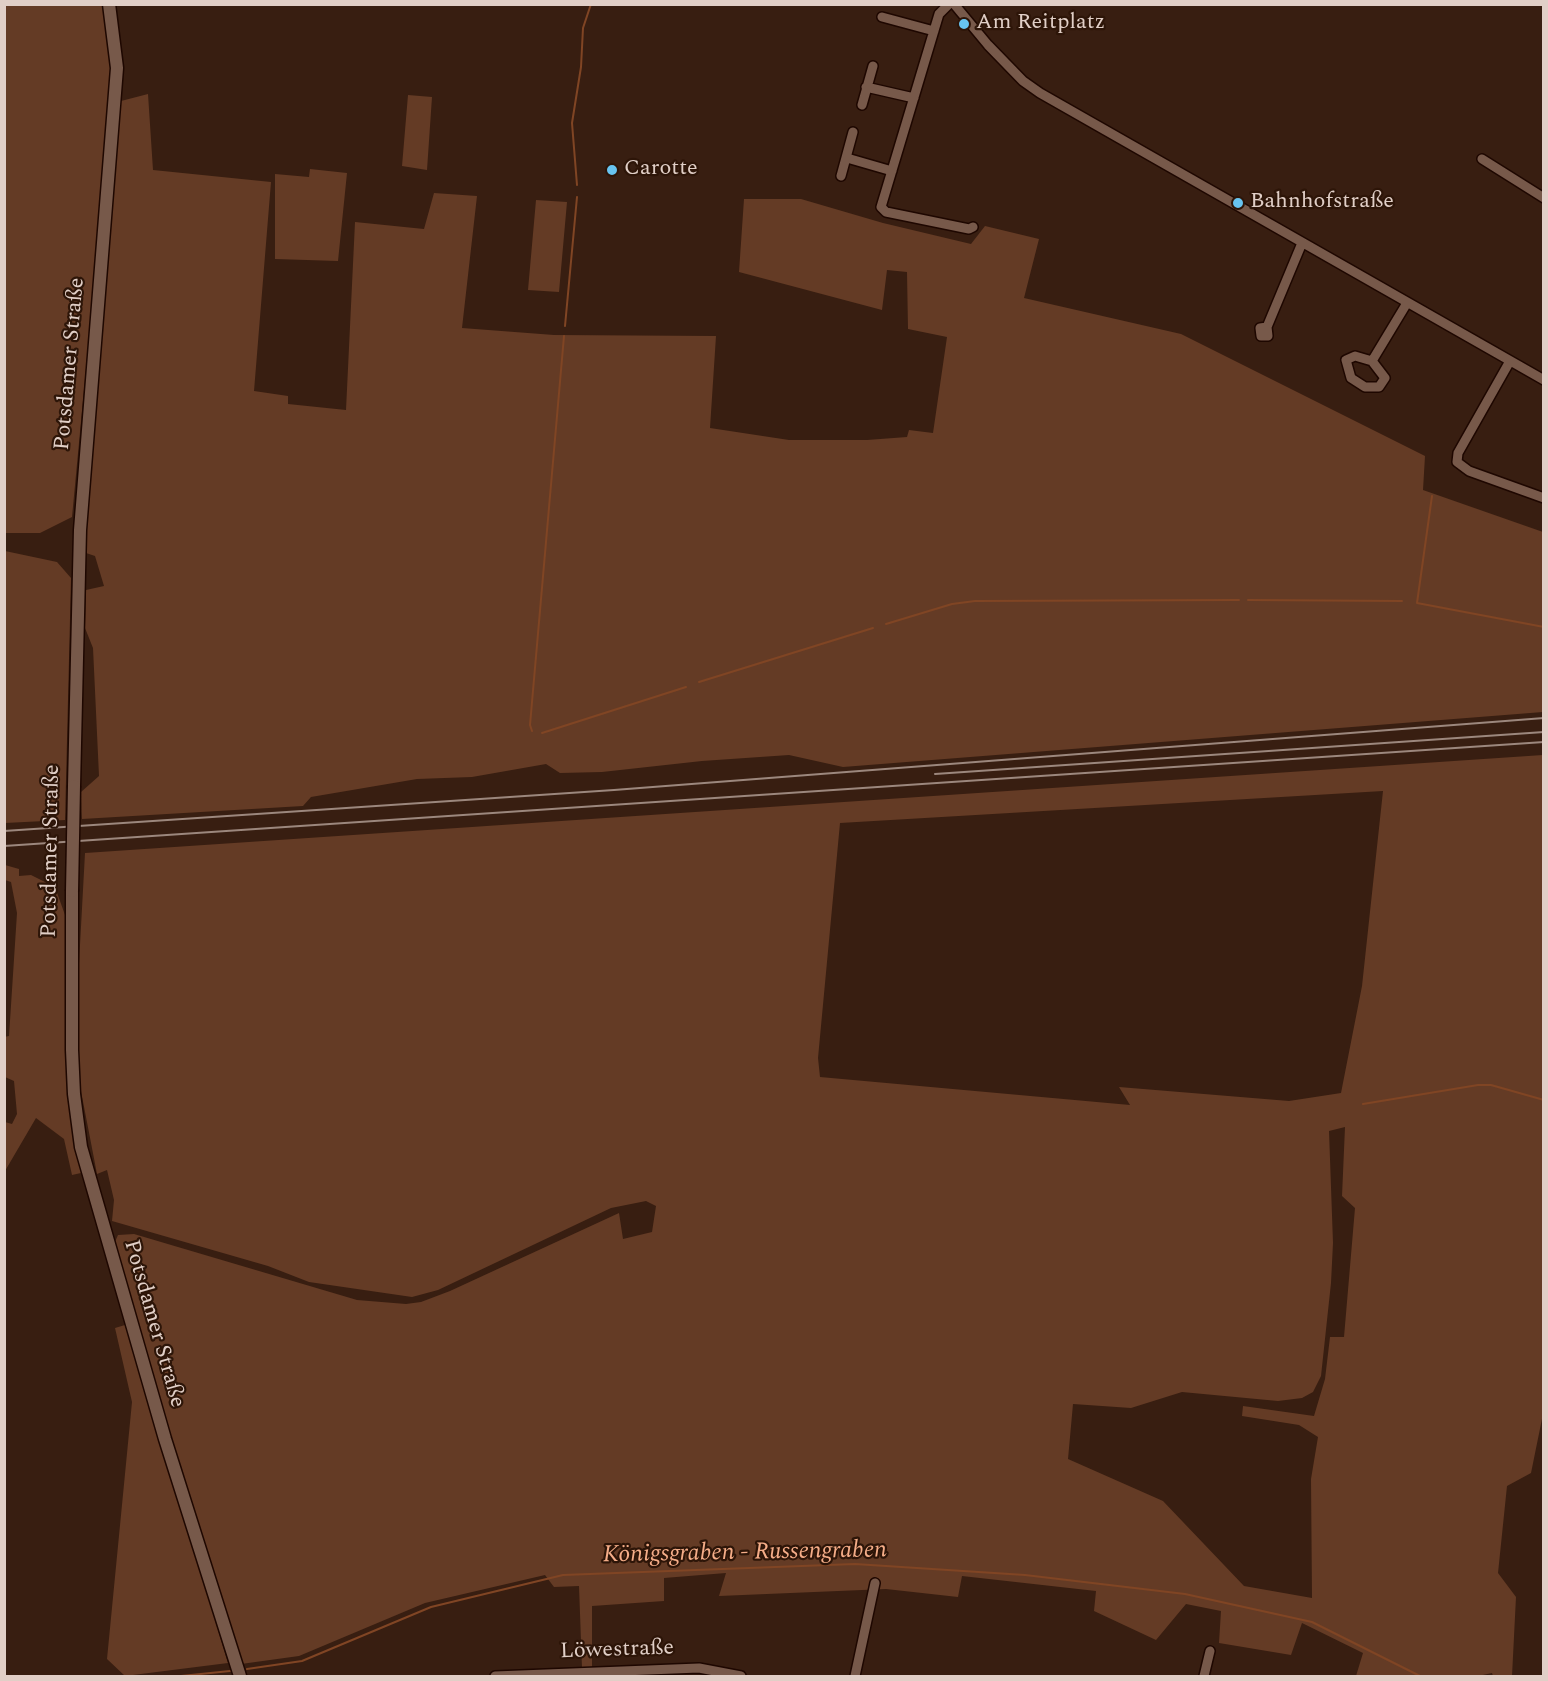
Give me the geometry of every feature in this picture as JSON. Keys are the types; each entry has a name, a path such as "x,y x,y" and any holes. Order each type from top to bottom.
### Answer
{"street":[{"name":"Potsdamer Straße","path":"109,4 117,68 80,530 72,891 74,1094 81,1147 165,1439 240,1677"},
{"path":"949,4 939,14 881,207 883,211 969,229 973,227"},
{"path":"954,4 988,45 1023,81 1040,93 1544,380"},
{"path":"882,17 934,31"},
{"path":"862,105 873,66"},
{"path":"867,87 914,98"},
{"path":"841,176 853,132"},
{"path":"847,158 891,171"},
{"path":"1482,159 1544,198"},
{"path":"1267,327 1302,243"},
{"path":"1372,361 1407,303"},
{"path":"1510,361 1458,453 1457,462 1469,471 1544,498"},
{"path":"855,1677 875,1583"},
{"path":"1204,1677 1210,1651"},
{"name":"Löwestraße","path":"495,1677 699,1668 716,1674 741,1677"}],"shaded area":[{"path":"5,5 102,5 111,46 113,81 72,517 40,533 5,533"},
{"path":"148,94 153,170 271,182 254,391 288,396 288,404 346,410 355,222 424,229 434,193 477,196 462,328 554,335 716,336 710,428 789,440 867,440 907,437 909,430 933,433 947,337 908,329 907,272 887,270 882,310 739,272 744,199 801,199 883,223 971,244 985,226 1039,239 1024,298 1181,334 1425,456 1423,490 1543,532 1543,712 843,767 789,755 702,761 602,772 560,773 546,764 472,777 417,779 311,797 303,806 82,819 81,792 99,776 93,648 85,628 86,590 104,586 95,556 86,553 86,522 107,243 121,101"},
{"path":"408,95 432,97 427,170 402,166"},
{"path":"310,169 347,173 338,261 275,259 275,174 309,177"},
{"path":"536,200 567,202 559,292 528,290"},
{"path":"5,551 57,562 71,578 65,820 5,823"},
{"path":"1543,755 1544,1409 1531,1473 1507,1486 1498,1573 1516,1597 1512,1676 1493,1676 1492,1673 1478,1676 1356,1676 1363,1653 1302,1623 1291,1655 1219,1643 1221,1611 1186,1604 1156,1640 1094,1611 1096,1591 962,1576 958,1597 886,1589 719,1596 726,1573 664,1578 664,1601 592,1606 592,1667 582,1668 579,1586 554,1587 545,1575 425,1603 299,1656 241,1664 158,1402 114,1244 118,1235 134,1234 357,1300 406,1304 421,1302 450,1291 619,1213 623,1239 652,1232 656,1206 646,1201 611,1208 438,1290 412,1297 309,1282 268,1266 112,1221 114,1200 107,1170 97,1174 80,1086 77,1000 85,853","holes":["1383,791 1362,986 1341,1093 1289,1101 1119,1087 1130,1105 820,1077 818,1058 840,823","1345,1127 1342,1196 1355,1208 1344,1337 1330,1337 1325,1379 1314,1416 1243,1406 1242,1416 1299,1425 1318,1437 1311,1479 1312,1598 1244,1586 1163,1501 1068,1459 1073,1404 1131,1408 1182,1392 1278,1401 1302,1398 1313,1392 1321,1376 1331,1283 1333,1243 1329,1131"]},
{"path":"5,865 19,869 19,876 31,875 55,887 65,915 67,1093 81,1173 72,1175 64,1139 36,1118 5,1171 5,1122 12,1124 17,1114 14,1081 5,1077 4,1037 9,1036 17,913 11,882 5,880"},
{"path":"125,1325 228,1663 125,1676 107,1659 132,1402 115,1328"}],"waterway":[{"path":"577,185 572,123 581,67 583,28 591,4"},
{"path":"565,326 577,197"},
{"path":"532,731 530,725 564,336"},
{"path":"1432,496 1417,603 1544,627"},
{"path":"886,624 952,604 975,601 1239,600"},
{"path":"1248,600 1402,601"},
{"path":"699,682 873,628"},
{"path":"542,733 686,687"},
{"path":"1363,1104 1478,1085 1491,1085 1544,1100"},
{"name":"Königsgraben - Russengraben","path":"247,1669 302,1661 431,1607 563,1575 855,1564 1025,1575 1185,1594 1312,1622 1420,1676"},
{"path":"181,1676 230,1671"}],"railway":[{"path":"4,831 614,790 1544,718"},
{"path":"935,774 1544,732"},
{"path":"4,846 1544,742"}],"place":[{"name":"Am Reitplatz","path":"964,24"},
{"name":"Carotte","path":"612,170"},
{"name":"Bahnhofstraße","path":"1238,203"}]}
